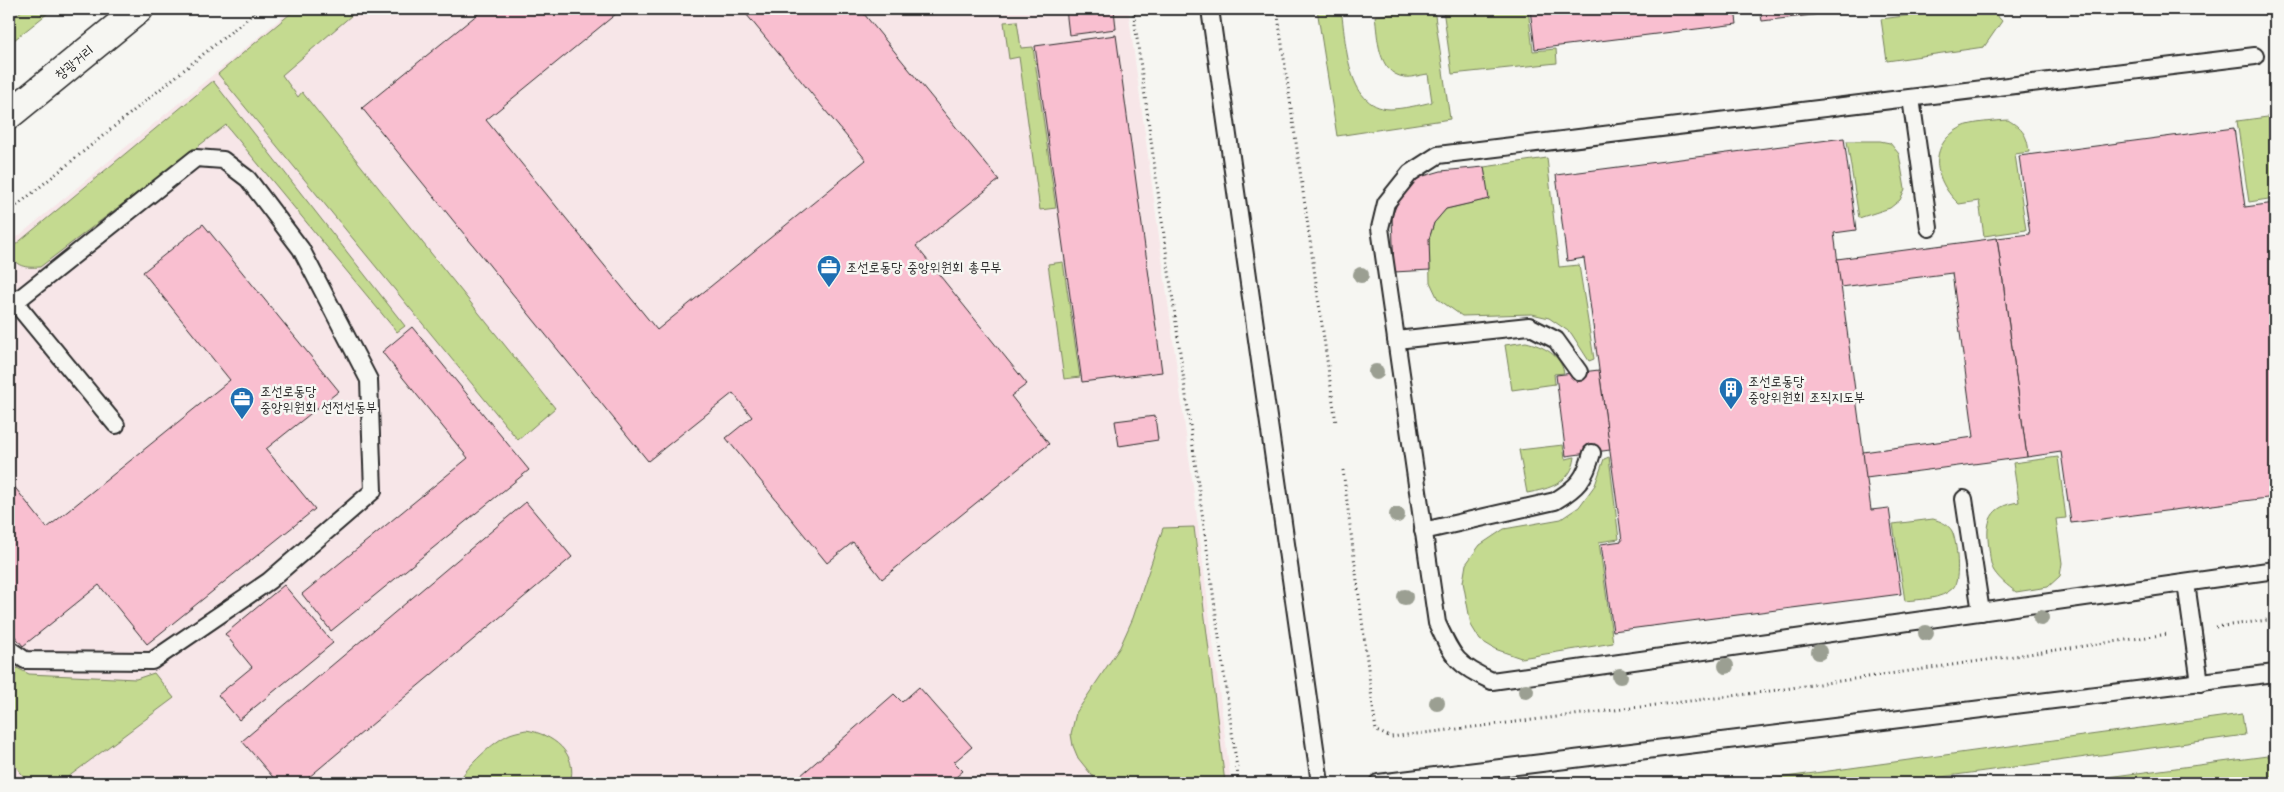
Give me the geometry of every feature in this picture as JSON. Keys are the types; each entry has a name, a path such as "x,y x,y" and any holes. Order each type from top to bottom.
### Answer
{"street":[{"name":"창광거리","path":"9,115 134,10"}],"lane":[{"path":"1210,9 1320,783"},
{"path":"2255,56 1438,156 1410,173 1386,203 1380,228 1437,623 1452,655 1470,671 1492,681 2275,570"},
{"path":"1911,98 1929,228"},
{"path":"9,649 25,660 152,661 269,581 373,491 369,380 301,249 248,179 223,160 196,158 11,302 116,425"},
{"path":"1396,340 1529,326 1556,340 1579,372"},
{"path":"1423,531 1556,501 1574,490 1588,467 1592,453"},
{"path":"1964,499 1981,612"},
{"path":"2186,583 2200,683"},
{"path":"1378,783 2275,674"}],"path":[{"path":"9,212 260,9"},
{"path":"1133,9 1239,783"},
{"path":"1277,9 1336,423"},
{"path":"2214,628 2275,619"}],"shaded area":[{"path":"292,9 1128,9 1193,486 1231,783 9,783 9,244"}],"green space":[{"path":"24,9 53,9 9,44 9,21"},
{"path":"296,9 359,9 282,75 298,97 302,92 555,408 518,440 218,74"},
{"path":"1317,9 1341,9 1347,54 1356,85 1364,97 1375,106 1390,109 1432,102 1428,74 1404,77 1388,69 1380,53 1375,16 1434,9 1450,119 1337,136"},
{"path":"1443,9 1528,9 1533,51 1556,49 1557,63 1452,74"},
{"path":"1958,9 1991,9 2002,21 1984,47 1887,61 1881,19"},
{"path":"1017,21 1021,48 1033,47 1056,208 1040,210 1019,57 1009,59 1004,22"},
{"path":"213,81 405,326 397,332 226,125 40,267 22,266 12,258 9,253 15,245"},
{"path":"2275,116 2275,198 2249,202 2237,121"},
{"path":"2008,120 2023,133 2029,152 2015,154 2026,230 1984,236 1979,201 1959,204 1950,195 1939,174 1939,153 1943,143 1966,125"},
{"path":"1847,141 1880,141 1890,143 1899,154 1905,189 1900,200 1890,208 1859,218"},
{"path":"1547,158 1559,267 1579,265 1594,359 1589,361 1571,333 1549,318 1532,314 1462,316 1438,299 1430,282 1429,239 1434,223 1446,209 1488,199 1484,167"},
{"path":"1063,262 1080,377 1064,379 1048,264"},
{"path":"1526,342 1545,349 1559,361 1564,373 1554,374 1555,384 1512,390 1505,345"},
{"path":"1563,445 1565,459 1575,457 1569,473 1564,479 1551,487 1527,493 1519,450"},
{"path":"1609,457 1619,539 1599,542 1613,643 1521,658 1495,649 1480,640 1471,625 1463,582 1466,564 1480,545 1504,529 1561,519 1579,507 1595,485 1604,459"},
{"path":"2058,457 2066,518 2056,519 2062,563 2060,576 2048,587 2016,592 2001,580 1993,569 1990,560 1988,538 1989,523 1996,511 2009,504 2019,502 2013,463"},
{"path":"1933,519 1948,526 1954,536 1958,570 1955,584 1953,588 1943,595 1905,601 1893,524"},
{"path":"1194,527 1225,783 1098,783 1078,758 1073,746 1071,734 1076,713 1120,647 1133,618 1163,528"},
{"path":"9,664 29,674 136,679 154,673 174,698 60,783 29,783 9,758"},
{"path":"2242,714 2245,735 1898,783 1742,783"},
{"path":"526,730 536,732 554,741 567,754 572,772 570,783 458,783 474,762 496,742 510,734"},
{"path":"2275,755 2275,783 2061,783"}],"building":[{"name":"조선로동당 중앙위원회 총무부","path":"484,9 622,9 486,120 657,330 866,160 742,9 860,9 999,180 916,246 1027,384 1011,396 1049,444 882,579 853,542 827,563 726,438 752,417 733,393 648,461 362,108"},
{"path":"1066,9 1114,9 1116,29 1069,35"},
{"path":"1530,9 1735,9 1737,24 1535,49"},
{"path":"1760,9 1863,9 1762,21"},
{"path":"1116,35 1162,372 1082,382 1035,46"},
{"path":"2234,128 2245,207 2275,203 2275,497 2071,523 2061,452 2027,457 1997,238 2030,234 2019,156"},
{"name":"조선로동당 중앙위원회 조직지도부","path":"1844,138 1856,230 1834,233 1871,510 1889,508 1901,594 1613,631 1601,544 1622,541 1584,258 1567,261 1556,175"},
{"path":"1484,167 1489,199 1446,209 1434,223 1429,239 1430,270 1394,272 1392,216 1401,194 1420,177 1441,171"},
{"name":"조선로동당 중앙위원회 선전선동부","path":"203,224 339,391 266,449 315,509 147,644 99,585 23,646 9,629 9,480 47,528 230,380 143,272"},
{"path":"1997,238 2027,457 1866,478 1863,452 1974,437 1952,273 1841,287 1837,259"},
{"path":"412,327 529,470 331,631 302,594 468,458 382,352"},
{"path":"1599,370 1610,450 1566,456 1556,375"},
{"path":"1155,416 1158,440 1119,446 1115,421"},
{"path":"526,502 572,557 302,783 278,783 242,741"},
{"path":"284,585 333,643 239,720 218,695 252,667 225,634"},
{"path":"919,687 972,747 954,762 963,771 949,783 792,783 894,694 902,702"}],"place":[{"name":"조선로동당 중앙위원회 총무부","path":"829,288"},
{"name":"조선로동당 중앙위원회 조직지도부","path":"1731,410"},
{"name":"조선로동당 중앙위원회 선전선동부","path":"242,420"}]}
